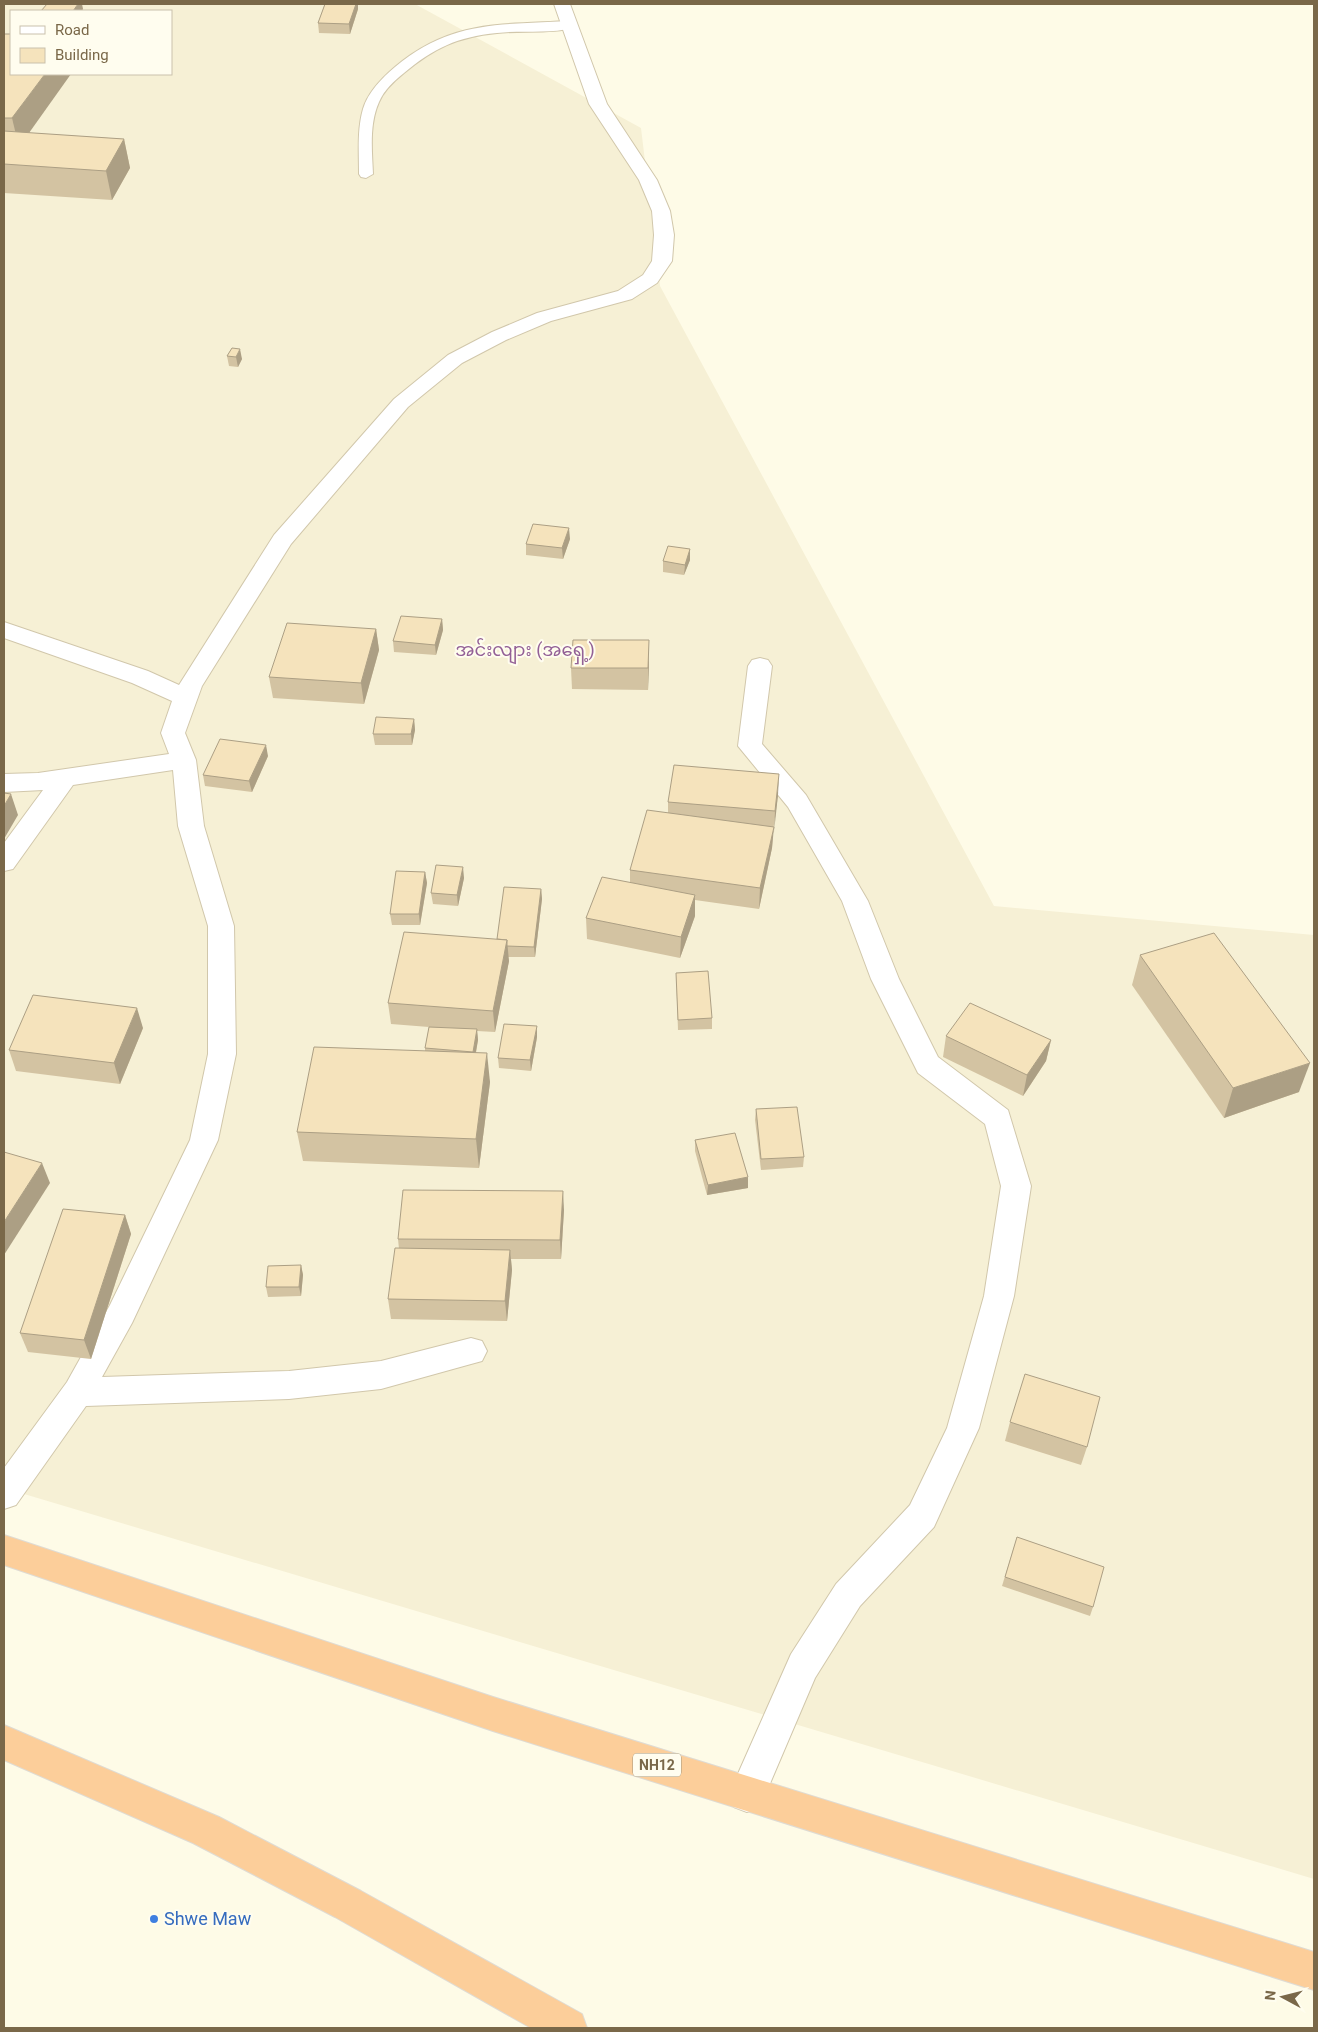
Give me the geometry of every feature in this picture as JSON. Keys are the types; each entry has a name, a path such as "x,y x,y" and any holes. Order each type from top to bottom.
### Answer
{"highway":[{"name":"NH12","path":"4,1550 158,1604 747,1794 1314,1971"},
{"path":"4,1742 206,1830 348,1904 568,2028"}],"street":[{"path":"4,1494 78,1392 121,1314 204,1140 222,1054 222,926 192,826 184,760 173,733 190,686 282,540 401,403 455,359 499,336 544,317 625,295 650,279 662,261 664,235 661,212 648,180 598,104 565,14"},
{"path":"4,630 140,676 186,698"},
{"path":"747,1794 803,1666 848,1595 922,1516 964,1428 999,1296 1016,1186 998,1118 928,1065 885,979 855,900 797,801 750,746 760,666"},
{"path":"4,783 38,782 184,760"},
{"path":"4,862 65,778"},
{"path":"78,1392 288,1385 381,1375 470,1351"}],"lane":[{"path":"366,174 366,125 373,101 392,76 414,58 430,46 454,37 565,14"}],"shaded area":[{"path":"4,4 415,4 641,128 660,286 994,906 1314,935 1314,1879 4,1488"}],"building":[{"path":"47,4 78,4 74,10 42,10"},
{"path":"325,4 356,4 349,24 318,23"},
{"path":"4,34 10,34 10,75 44,75 12,118 4,118"},
{"path":"4,131 124,139 106,171 4,164"},
{"path":"232,348 240,349 236,357 227,356"},
{"path":"533,524 569,528 562,548 526,544"},
{"path":"668,546 690,549 685,565 663,561"},
{"path":"401,616 442,619 435,645 393,641"},
{"path":"287,623 376,629 361,683 269,677"},
{"path":"573,640 649,640 648,668 571,668"},
{"path":"376,717 414,719 411,734 373,734"},
{"path":"220,739 266,745 249,781 203,775"},
{"path":"674,765 779,774 775,811 668,802"},
{"path":"4,793 11,794 4,806"},
{"path":"647,810 774,827 760,888 630,870"},
{"path":"436,865 463,867 457,895 431,893"},
{"path":"396,871 425,872 419,914 390,914"},
{"path":"602,877 695,895 681,937 586,918"},
{"path":"504,887 541,889 534,947 507,946 507,940 497,939"},
{"path":"404,932 507,940 493,1011 388,1003"},
{"path":"1214,933 1310,1063 1233,1088 1140,955"},
{"path":"708,971 712,1018 678,1020 676,973"},
{"path":"33,995 137,1008 114,1063 9,1050"},
{"path":"970,1003 1051,1040 1027,1075 946,1036"},
{"path":"504,1024 537,1026 530,1060 498,1058"},
{"path":"429,1027 477,1029 473,1052 425,1048"},
{"path":"314,1047 487,1053 476,1139 297,1132"},
{"path":"797,1107 804,1157 761,1159 756,1109"},
{"path":"735,1133 748,1177 708,1185 695,1140"},
{"path":"4,1152 42,1163 4,1222"},
{"path":"403,1190 563,1191 560,1240 398,1239"},
{"path":"63,1209 125,1215 84,1340 20,1333"},
{"path":"395,1248 510,1250 505,1301 388,1299"},
{"path":"301,1265 299,1287 266,1287 268,1266"},
{"path":"1025,1374 1100,1397 1087,1447 1010,1422"},
{"path":"1017,1537 1104,1567 1093,1607 1005,1577"}],"place":[{"name":"Shwe Maw","path":"154,1919"}],"district":[{"name":"အင်းလျား (အရှေ့)","path":"525,650"}]}
